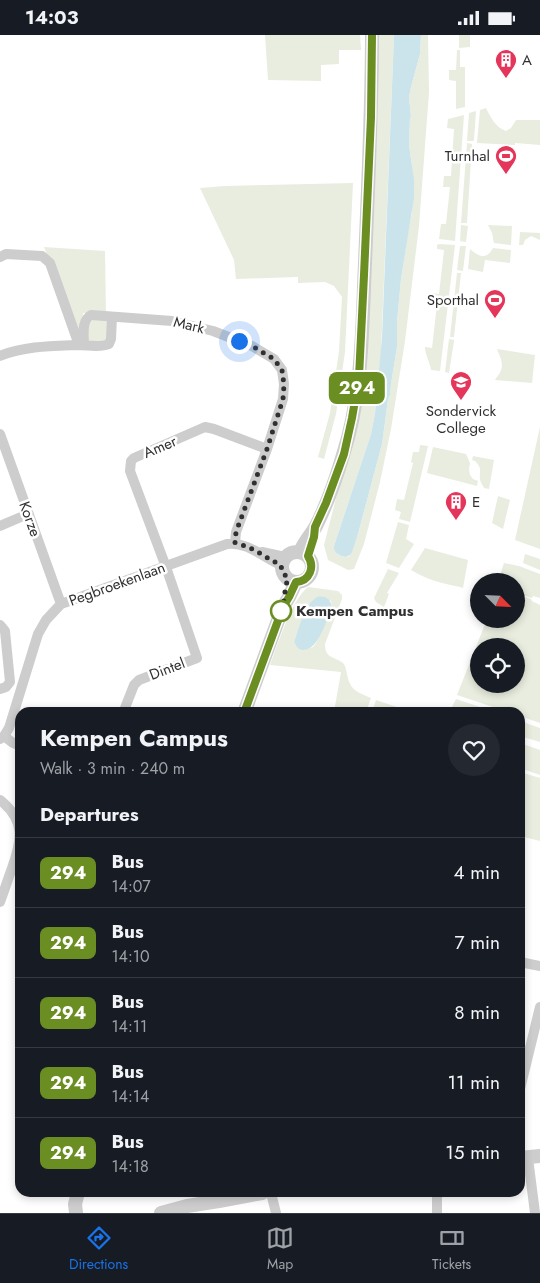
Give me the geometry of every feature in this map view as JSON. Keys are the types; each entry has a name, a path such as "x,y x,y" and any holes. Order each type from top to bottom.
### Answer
{"street":[{"path":"304,554 305,541 315,527 326,503 344,454 359,377 371,117 372,35"},
{"path":"0,257 6,254 42,256 50,263 82,345"},
{"name":"Mark","path":"82,345 84,323 86,318 91,315 172,321 213,331 252,346 274,359 282,370 283,399 267,449 236,532 235,543"},
{"path":"0,356 40,347 105,346 109,344 111,339 112,317"},
{"name":"Amer","path":"166,567 130,471 131,461 205,427 267,449"},
{"name":"Korze","path":"0,434 61,604"},
{"path":"0,526 28,513"},
{"path":"235,543 283,561"},
{"name":"Pegbroekenlaan","path":"16,707 38,634 46,620 61,604 235,543"},
{"path":"295,551 304,554 311,560 311,571 305,579 292,580 282,571 283,561 289,553 295,551"},
{"name":"Dintel","path":"125,707 134,685 139,680 197,658 166,567"},
{"path":"246,707 283,607 289,597 292,580"},
{"path":"0,625 5,631 10,682 6,687 0,689"},
{"path":"10,682 23,685"},
{"name":"Pegbroekenlaan","path":"2,738 9,728 15,710"},
{"path":"2,738 15,744"},
{"path":"0,800 15,816"},
{"path":"1,898 15,859"},
{"path":"525,963 540,966"},
{"path":"525,1068 540,1007"},
{"path":"529,1157 535,1213"},
{"path":"76,1213 75,1204 77,1197"},
{"path":"161,1213 187,1206 240,1197"},
{"path":"272,1197 276,1213"},
{"path":"437,1197 437,1213"}],"shaded area":[{"path":"265,35 360,35 361,50 339,50 339,64 321,65 321,81 268,80"},
{"path":"378,35 394,35 381,352 371,434 334,546 337,553 345,557 350,555 358,534 382,444 397,347 401,279 412,212 412,166 409,145 411,116 409,98 420,54 421,35 428,35 429,92 419,226 405,341 391,429 364,544 354,569 348,570 328,560 324,545 355,424"},
{"path":"459,35 470,35 470,47 459,48"},
{"path":"457,50 460,50 460,67 465,67 465,107 456,109 456,81 449,80 449,70 456,70"},
{"path":"486,108 496,125 506,131 511,128 516,120 540,120 540,145 477,143 480,110"},
{"path":"476,111 474,140 467,141 469,113"},
{"path":"464,115 455,241 439,239 441,224 446,224 450,187 443,187 444,176 451,176 454,129 447,128 448,119"},
{"path":"467,143 472,144 467,223 461,223"},
{"path":"353,183 345,352 336,414 324,459 318,457 330,413 339,351 342,297 334,286 325,282 298,283 298,277 236,279 234,260 200,188"},
{"path":"461,225 468,226 466,242 460,241"},
{"path":"488,225 512,226 511,245 494,243"},
{"path":"520,232 540,233 540,240 531,236 525,240 523,245 519,245"},
{"path":"439,244 455,245 440,371 431,370 425,347 432,348 437,304 431,303 431,293 439,294 444,250 437,249"},
{"path":"460,246 466,246 463,271 457,270"},
{"path":"44,247 105,251 106,313 83,313 82,341"},
{"path":"493,248 511,250 510,263 485,260 483,272 468,269 470,249 476,254 485,256"},
{"path":"457,273 461,273 454,337 450,337"},
{"path":"96,318 108,321 108,337 105,341 88,341 89,325"},
{"path":"449,339 454,341 449,373 445,372"},
{"path":"497,349 535,355 532,383 495,380 502,367"},
{"path":"540,427 540,549 515,540"},
{"path":"420,445 428,446 410,522 399,519 401,512 395,510 397,499 404,500 413,463 411,462 413,452 419,452"},
{"path":"433,447 466,454 470,463 470,475 478,481 477,486 427,473"},
{"path":"473,456 494,460 489,489 484,488 480,480 480,468 472,460"},
{"path":"498,496 510,500 503,529 492,523"},
{"path":"398,522 409,525 406,539 414,544 399,568 386,563"},
{"path":"425,548 468,560 463,588 434,581 411,570"},
{"path":"525,554 540,559 540,570 523,563"},
{"path":"504,563 519,566 540,574 540,598 525,596 525,573 501,573"},
{"path":"388,569 399,573 387,593 389,594 384,607 376,602 374,598"},
{"path":"308,587 338,591 342,595 325,644 325,649 328,655 344,664 352,687 371,698 368,707 335,707 341,672 270,665 296,602","holes":["319,597 331,601 332,609 313,647 305,650 295,644 294,642 301,623 314,600"]},
{"path":"525,597 540,605 540,723 525,718 525,707 493,707 457,695 470,662 470,693 525,693 525,638 480,638 483,628 525,628"},
{"path":"456,699 480,707 452,707"},
{"path":"376,700 397,707 374,707"},
{"path":"525,723 540,728 540,742 525,738"},
{"path":"525,745 540,750 540,775 525,770"},
{"path":"525,774 540,778 540,841 525,837"}],"water":[{"path":"394,35 421,35 420,54 409,98 411,116 409,145 414,180 414,198 401,279 397,347 382,444 358,534 352,552 346,557 339,555 334,546 371,434 375,413 382,337"},
{"path":"317,597 328,599 332,609 317,641 308,649 302,650 294,642 305,611"}],"bus line":[{"name":"294","path":"246,707 283,607 296,582 305,579 311,571 311,560 308,556 315,527 344,454 352,418 359,377 372,98 372,35"}],"place":[{"name":"A","path":"506,79"},
{"name":"Turnhal","path":"506,175"},
{"name":"Sporthal","path":"495,319"},
{"name":"Sondervick College","path":"461,401"},
{"name":"E","path":"456,521"},
{"name":"Kempen Campus","path":"281,611"}],"route":[{"path":"239,341 274,359 282,370 283,399 267,449 236,532 235,543 259,552 281,565 282,571 288,579 281,611"}]}
